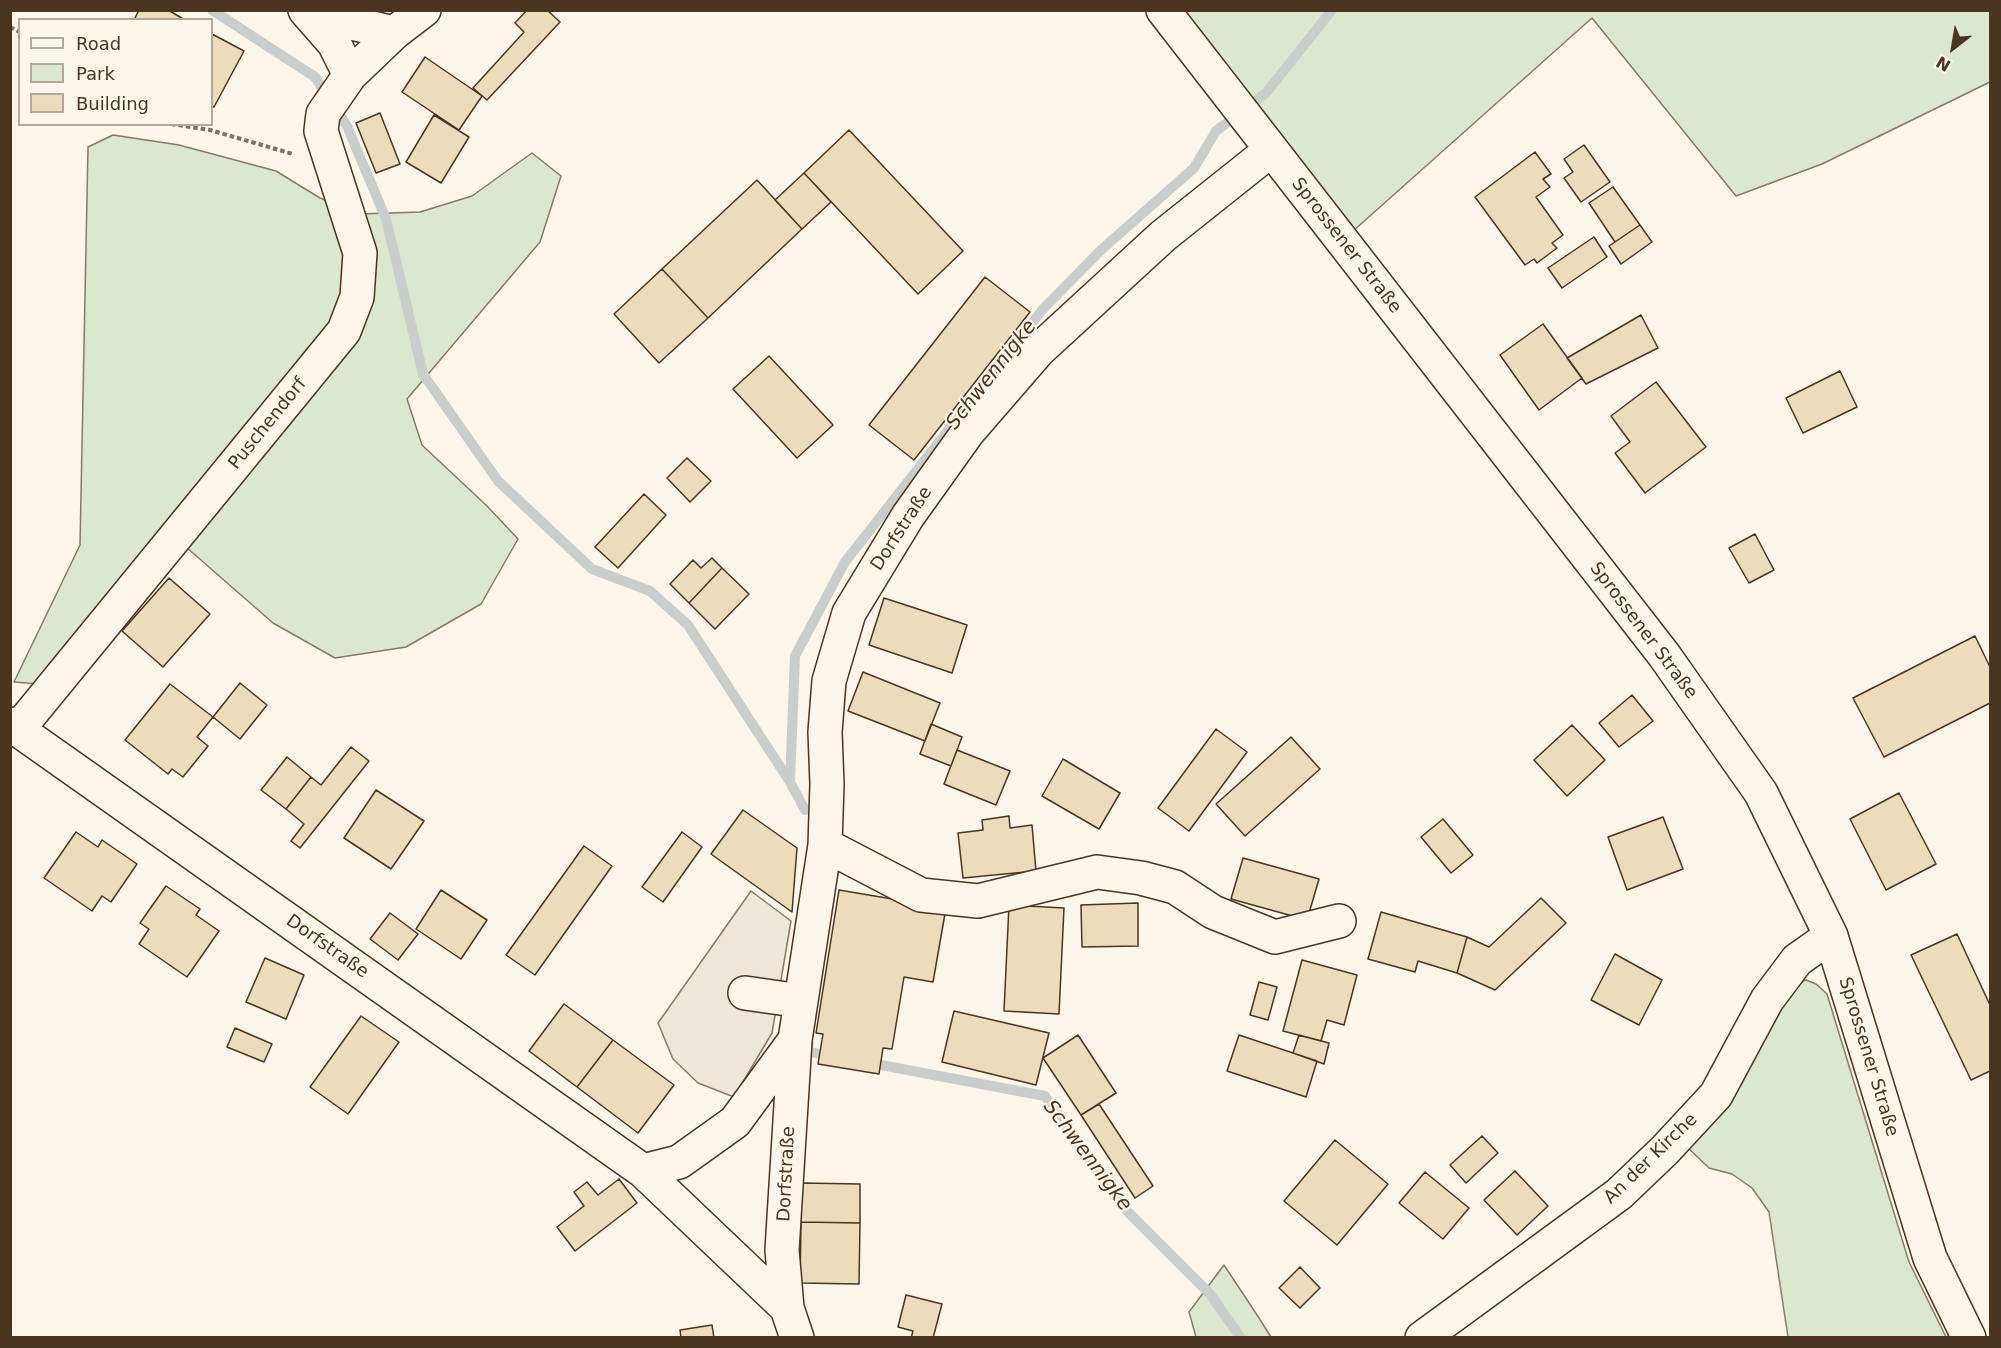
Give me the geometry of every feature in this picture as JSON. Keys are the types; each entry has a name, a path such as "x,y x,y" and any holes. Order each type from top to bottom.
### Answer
{"street":[{"name":"Puschendorf","path":"15,726 344,331 357,297 360,253 321,131 338,92 334,43 305,10"},
{"path":"316,10 347,22 394,33"},
{"path":"338,92 394,33 424,10"},
{"name":"Sprossener Straße","path":"1163,10 1664,655 1761,793 1831,936 1930,1258 1969,1338"},
{"name":"Dorfstraße","path":"792,1323 783,1251 795,1040 825,845 827,784 825,732 829,681 849,613 908,516 968,432 1039,350 1163,236 1262,138"},
{"name":"Dorfstraße","path":"15,726 643,1171 792,1323"},
{"path":"825,845 921,895 978,901 1097,872 1141,878 1175,888 1213,912 1275,937 1339,921"},
{"name":"An der Kirche","path":"1422,1338 1619,1194 1665,1150 1716,1095 1767,1000 1797,960 1831,936"},
{"path":"744,993 801,1001"},
{"name":"Dorfstraße","path":"643,1171 679,1162 735,1122 795,1040"}],"path":[{"path":"184,126 210,130 330,165"}],"green space":[{"path":"1165,11 1990,11 1990,82 1822,164 1736,196 1592,18 1343,240"},
{"path":"113,135 179,145 276,171 320,198 359,214 420,212 472,196 532,153 561,176 540,242 407,399 422,445 487,506 518,539 481,604 406,647 335,658 273,623 186,547 38,684 14,682 80,545 88,147"},
{"path":"1806,980 1816,984 1827,994 1909,1262 1946,1337 1788,1337 1769,1212 1752,1188 1732,1174 1709,1168 1685,1145 1792,986"},
{"path":"1224,1265 1271,1337 1196,1337 1189,1312"}],"shaded area":[{"path":"751,891 791,921 772,1033 734,1097 698,1083 673,1059 658,1023"}],"building":[{"path":"139,10 168,10 182,18 135,18"},
{"path":"527,10 547,10 560,22 487,100 473,88 524,32 515,23"},
{"path":"213,35 244,51 213,106"},
{"path":"425,57 482,96 459,130 402,92"},
{"path":"380,113 400,164 376,173 356,123"},
{"path":"434,115 469,137 441,183 406,162"},
{"path":"849,130 963,251 918,294 804,173"},
{"path":"1584,145 1610,182 1581,202 1564,178 1573,172 1564,159"},
{"path":"1535,152 1551,174 1543,179 1550,187 1536,197 1563,235 1552,243 1557,248 1537,263 1534,259 1525,265 1475,197"},
{"path":"804,173 831,202 802,229 775,200"},
{"path":"757,180 802,229 708,318 662,269"},
{"path":"1613,187 1640,225 1615,242 1589,203"},
{"path":"1640,225 1652,242 1621,264 1609,246"},
{"path":"1594,237 1607,257 1562,288 1548,268"},
{"path":"662,269 708,318 659,363 614,314"},
{"path":"985,277 1030,312 914,460 869,425"},
{"path":"1641,315 1658,348 1586,384 1567,358"},
{"path":"1543,324 1582,378 1539,410 1500,355"},
{"path":"769,356 833,425 797,458 733,389"},
{"path":"1840,371 1857,407 1803,433 1786,398"},
{"path":"1656,382 1706,447 1645,493 1615,453 1630,442 1611,416"},
{"path":"687,458 711,481 690,502 667,478"},
{"path":"644,494 666,515 618,568 595,547"},
{"path":"1755,534 1774,570 1749,583 1729,548"},
{"path":"712,558 722,568 689,603 670,584 693,560 701,568"},
{"path":"722,568 749,594 715,629 689,603"},
{"path":"169,578 210,614 163,667 122,631"},
{"path":"884,598 967,625 952,673 869,645"},
{"path":"1975,636 1990,667 1990,703 1884,757 1853,698"},
{"path":"863,672 940,703 925,741 848,711"},
{"path":"240,683 267,705 240,739 213,717"},
{"path":"170,684 213,717 197,737 208,746 183,777 172,769 168,774 125,740"},
{"path":"1632,695 1653,721 1619,747 1599,723"},
{"path":"931,724 962,737 951,766 920,754"},
{"path":"1572,725 1605,760 1567,796 1534,760"},
{"path":"1216,729 1247,752 1189,831 1158,808"},
{"path":"1291,737 1320,769 1245,836 1216,804"},
{"path":"351,747 369,761 300,848 291,841 304,824 286,809 311,777 321,785"},
{"path":"957,750 1010,771 996,805 944,784"},
{"path":"287,757 311,777 286,809 261,790"},
{"path":"1063,759 1120,793 1099,829 1042,796"},
{"path":"376,790 424,821 391,869 344,838"},
{"path":"1899,793 1936,864 1886,890 1850,819"},
{"path":"743,810 797,848 792,912 711,854"},
{"path":"1009,816 1010,828 1032,825 1036,871 963,878 958,833 983,830 982,820"},
{"path":"1663,817 1683,869 1627,890 1608,837"},
{"path":"1443,819 1473,855 1451,873 1421,837"},
{"path":"76,832 98,847 102,840 137,864 111,902 102,896 92,911 44,878"},
{"path":"682,832 702,847 663,902 642,887"},
{"path":"584,846 612,866 535,975 506,955"},
{"path":"1243,858 1319,879 1307,920 1231,899"},
{"path":"166,886 200,909 196,915 219,931 187,977 139,944 149,929 140,923"},
{"path":"441,890 487,920 461,959 416,929"},
{"path":"839,890 946,908 933,982 904,977 892,1049 883,1048 879,1074 818,1064 823,1034 816,1033"},
{"path":"1541,898 1566,923 1495,990 1457,973 1467,937 1489,947"},
{"path":"1138,903 1138,946 1082,947 1081,905"},
{"path":"1009,905 1064,908 1059,1014 1004,1011"},
{"path":"1381,912 1467,937 1457,973 1418,961 1415,972 1368,959"},
{"path":"390,913 418,934 398,960 370,939"},
{"path":"1957,934 1990,1005 1990,1071 1971,1080 1911,955"},
{"path":"1615,954 1662,980 1639,1025 1591,1000"},
{"path":"265,958 304,975 286,1019 246,1002"},
{"path":"1302,960 1357,975 1344,1025 1327,1020 1321,1041 1283,1031"},
{"path":"1259,982 1277,987 1268,1020 1250,1015"},
{"path":"564,1004 613,1040 577,1087 529,1051"},
{"path":"954,1011 1049,1033 1036,1085 942,1062"},
{"path":"361,1016 399,1042 348,1114 310,1087"},
{"path":"235,1028 272,1044 264,1062 227,1047"},
{"path":"1078,1035 1116,1093 1081,1115 1043,1058"},
{"path":"1239,1035 1317,1061 1306,1097 1227,1071"},
{"path":"1299,1035 1329,1043 1324,1064 1293,1053"},
{"path":"613,1040 674,1085 638,1133 577,1087"},
{"path":"1099,1104 1153,1186 1135,1198 1081,1115"},
{"path":"1482,1136 1498,1153 1466,1183 1450,1165"},
{"path":"1335,1140 1388,1184 1337,1245 1284,1201"},
{"path":"1515,1171 1548,1206 1517,1235 1484,1200"},
{"path":"1425,1172 1469,1208 1443,1239 1399,1203"},
{"path":"619,1179 637,1203 575,1251 557,1227 584,1206 574,1192 587,1182 598,1195"},
{"path":"801,1183 860,1184 860,1223 801,1222"},
{"path":"801,1222 860,1223 859,1284 800,1283"},
{"path":"1300,1267 1320,1288 1300,1308 1279,1288"},
{"path":"906,1295 942,1304 933,1338 911,1338 913,1331 898,1327"},
{"path":"712,1325 714,1338 681,1338 680,1330"}],"waterway":[{"path":"212,10 315,77 347,126 386,219 423,374 498,481 592,569 650,591 688,625 790,782"},
{"name":"Schwennigke","path":"805,810 790,782 795,656 845,562 1043,309 1101,250 1194,168 1216,131 1266,93 1332,10"},
{"name":"Schwennigke","path":"809,1043 807,1051 820,1054"},
{"name":"Schwennigke","path":"881,1065 1045,1096 1122,1206 1210,1294 1241,1338"}]}
